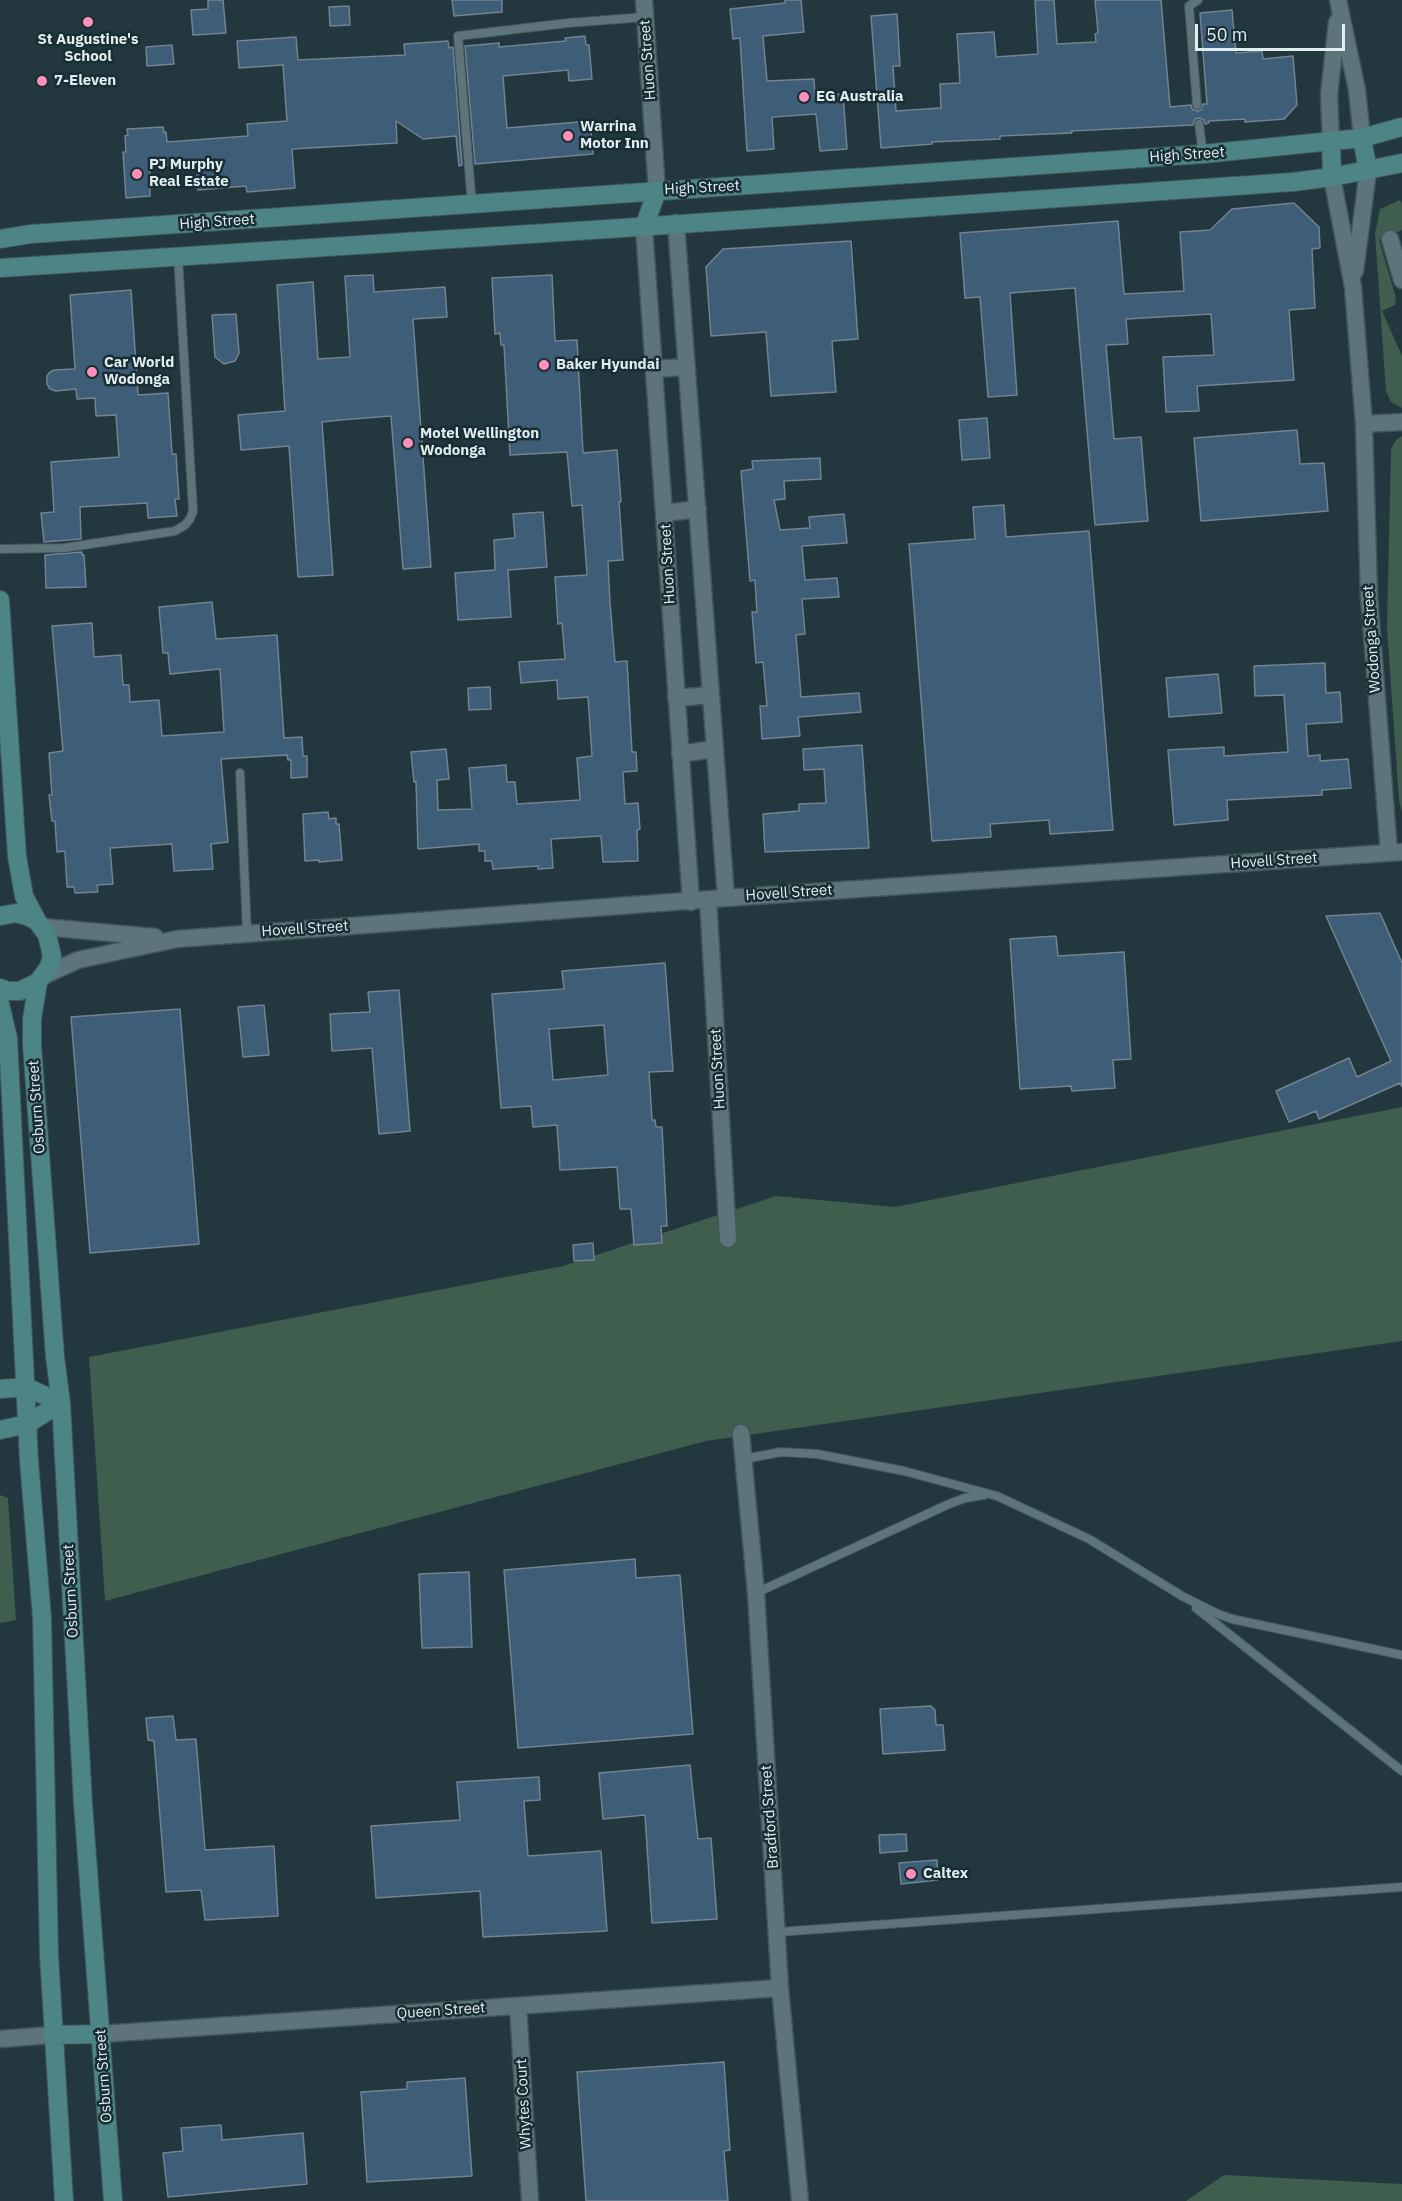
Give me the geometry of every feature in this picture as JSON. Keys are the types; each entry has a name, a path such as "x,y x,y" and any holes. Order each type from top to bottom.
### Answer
{"street":[{"name":"Huon Street","path":"644,0 657,191"},
{"path":"1338,3 1357,90 1368,171"},
{"path":"1332,177 1329,95 1338,3"},
{"name":"High Street","path":"0,239 31,234 472,206 657,191 1203,154 1362,138 1402,127"},
{"name":"High Street","path":"0,268 1281,183 1332,177 1402,163"},
{"name":"Wodonga Street","path":"1353,287 1368,171"},
{"name":"Wodonga Street","path":"1332,177 1353,287 1364,424 1369,596 1395,852"},
{"path":"657,191 676,223 726,898"},
{"path":"644,227 657,191"},
{"name":"Huon Street","path":"644,227 691,902"},
{"path":"1390,239 1402,280"},
{"path":"654,369 687,367"},
{"path":"1364,424 1402,422"},
{"path":"665,513 698,509"},
{"path":"0,600 17,856 24,896 40,924"},
{"path":"676,698 710,694"},
{"path":"680,753 714,749"},
{"name":"Hovell Street","path":"40,979 78,960 177,939 247,932 1395,852"},
{"name":"Huon Street","path":"708,900 728,1239"},
{"path":"0,916 16,913 27,915 40,924"},
{"name":"Hovell Street","path":"40,924 177,939"},
{"name":"Osburn Street","path":"40,924 50,942 52,956 49,967 40,979 32,1019 32,1045 55,1357 61,1403 83,1804 113,2201"},
{"path":"0,988 20,991 40,979"},
{"name":"Osburn Street","path":"0,1004 8,1038 27,1424 42,1618 52,2035 64,2201"},
{"path":"0,1389 26,1387 61,1403"},
{"path":"0,1430 27,1424 61,1403"},
{"name":"Bradford Street","path":"741,1432 756,1593 780,1988 800,2201"},
{"name":"Queen Street","path":"101,2034 780,1988"},
{"name":"Whytes Court","path":"518,2006 530,2201"},
{"path":"0,2039 101,2034"}],"lane":[{"path":"1197,105 1189,6 1198,0"},
{"path":"472,206 458,36 568,23 645,17"},
{"path":"1199,124 1203,154"},
{"path":"0,549 64,548 175,531 190,519 193,511 178,255"},
{"path":"240,773 247,932"},
{"path":"744,1459 791,1452 834,1456 904,1471 997,1496 1089,1539 1182,1596 1232,1619 1402,1655"},
{"path":"756,1593 949,1504 972,1496 997,1496"},
{"path":"1182,1596 1402,1771"},
{"path":"778,1932 1402,1887"}],"green space":[{"path":"1400,200 1402,230 1379,240 1396,298 1395,305 1382,311 1402,356 1402,408 1391,402 1386,391 1375,234 1380,209"},
{"path":"1402,436 1402,813 1399,800 1387,628 1391,449 1396,440"},
{"path":"1402,1107 1402,1341 706,1441 105,1601 89,1357 563,1266 776,1196 895,1207"},
{"path":"0,1495 8,1498 16,1620 0,1623"},
{"path":"1224,2175 1402,2184 1402,2201 1186,2201"}],"building":[{"path":"208,0 223,0 226,33 193,35 191,10 208,9"},
{"path":"452,0 502,0 502,12 454,16"},
{"path":"785,0 801,0 804,32 763,36 767,81 814,79 815,96 843,94 847,149 820,151 816,114 772,117 774,149 747,151 740,38 733,39 730,9 785,3"},
{"path":"1035,0 1054,0 1057,44 1096,42 1095,34 1098,33 1095,0 1161,0 1170,107 1191,105 1192,109 1197,111 1201,110 1203,104 1207,104 1200,13 1232,10 1236,53 1262,51 1263,59 1293,56 1297,105 1284,119 1245,122 1245,119 1208,121 1209,123 1205,124 1204,120 1199,118 1195,119 1193,125 1000,136 1000,139 932,142 932,144 881,148 871,16 897,14 900,66 893,66 896,111 941,108 940,84 960,83 957,34 994,32 996,57 1038,54"},
{"path":"349,6 350,25 330,26 329,7"},
{"path":"585,36 586,45 589,45 592,79 569,81 568,70 503,76 507,128 590,121 593,154 475,164 465,46 499,43 499,47 566,41 565,38"},
{"path":"296,37 298,60 405,55 404,44 448,41 449,48 453,47 462,165 459,166 456,136 423,139 396,121 397,143 292,149 295,188 247,192 246,186 198,190 196,163 150,166 150,196 126,198 123,152 126,152 127,129 163,127 167,142 248,136 247,124 287,121 283,65 239,68 237,41"},
{"path":"172,45 174,64 147,66 146,47"},
{"path":"1294,203 1319,227 1320,248 1312,249 1315,308 1289,310 1294,380 1197,386 1199,411 1166,412 1163,357 1214,355 1211,314 1126,319 1128,344 1106,345 1114,439 1141,437 1148,521 1095,525 1075,288 1010,293 1017,395 988,397 980,297 965,298 960,233 1118,221 1124,294 1184,291 1180,232 1210,230 1232,209"},
{"path":"851,241 858,339 832,341 836,392 771,396 766,332 711,336 706,267 723,249"},
{"path":"373,275 374,292 445,287 447,317 413,319 431,567 403,569 391,416 322,422 333,575 298,577 289,446 241,450 238,415 285,411 277,285 313,282 318,359 350,357 345,276"},
{"path":"552,275 555,341 577,340 583,453 617,450 623,560 608,561 610,603 615,662 627,661 632,752 636,752 637,771 623,772 625,804 638,803 640,829 637,830 638,861 603,862 601,836 551,839 553,868 538,869 538,866 493,869 492,861 485,861 485,851 479,851 479,844 418,849 416,781 414,782 411,752 446,749 449,779 437,780 438,810 472,809 469,768 506,765 507,782 515,782 517,804 580,800 577,758 592,756 588,697 558,699 557,680 521,683 519,662 565,659 562,623 558,624 555,577 587,575 582,505 572,506 567,452 510,455 504,345 501,345 500,333 495,334 492,278"},
{"path":"131,290 138,395 168,393 172,454 176,454 179,499 175,499 177,516 148,518 147,503 80,507 81,539 44,542 41,513 54,512 51,462 119,457 116,415 96,416 95,398 77,399 76,389 56,391 50,389 47,384 47,376 50,372 75,369 70,295"},
{"path":"236,314 239,353 235,361 224,364 215,357 212,315"},
{"path":"987,418 990,458 962,460 959,420"},
{"path":"1297,430 1300,464 1324,463 1328,511 1201,521 1194,438"},
{"path":"820,458 821,479 784,481 785,499 774,500 780,530 810,528 809,517 844,514 847,543 802,546 805,580 837,578 839,597 802,599 805,634 796,635 801,697 859,693 861,712 798,717 800,736 762,739 760,706 767,706 763,662 756,663 752,612 757,612 755,580 750,581 741,471 753,469 752,461"},
{"path":"1004,505 1006,537 1089,531 1113,830 1050,834 1049,820 990,824 991,837 932,841 909,544 975,539 973,507"},
{"path":"543,512 547,567 508,570 511,617 458,620 455,573 495,570 494,540 515,538 513,514"},
{"path":"82,552 86,587 46,588 45,555"},
{"path":"212,602 216,639 277,635 284,738 302,737 303,756 307,756 307,777 291,778 291,760 288,760 287,755 221,759 228,842 211,844 213,869 174,871 172,844 110,848 113,884 97,885 98,892 75,893 74,887 67,887 65,851 57,852 55,821 52,821 49,795 52,795 49,753 63,751 52,626 92,623 94,657 121,655 123,685 129,685 130,702 159,700 162,736 224,732 220,669 170,674 168,653 163,653 159,607"},
{"path":"1325,663 1326,693 1340,692 1342,722 1306,724 1308,756 1320,755 1320,761 1348,759 1351,788 1322,790 1322,795 1227,800 1228,820 1174,825 1168,750 1224,747 1224,756 1288,752 1284,695 1255,696 1254,666"},
{"path":"1218,674 1222,713 1169,717 1166,678"},
{"path":"490,687 491,709 469,710 468,688"},
{"path":"862,745 869,848 765,852 763,814 799,811 799,804 826,803 824,769 804,770 803,749"},
{"path":"328,812 329,819 336,818 336,824 339,824 342,860 305,861 303,814"},
{"path":"1380,913 1402,963 1402,1087 1400,1083 1319,1119 1316,1111 1289,1122 1276,1091 1349,1058 1357,1077 1391,1061 1326,916"},
{"path":"1056,936 1058,956 1124,952 1131,1059 1113,1060 1115,1088 1072,1091 1071,1086 1020,1089 1010,939"},
{"path":"665,963 673,1071 649,1072 652,1120 655,1120 656,1127 662,1127 667,1226 661,1226 662,1243 634,1245 631,1209 620,1209 617,1167 560,1170 557,1125 533,1127 531,1106 501,1108 492,994 564,989 562,971","holes":["604,1025 608,1075 553,1080 549,1029"]},
{"path":"399,990 410,1131 379,1134 372,1048 332,1051 330,1014 370,1012 368,992"},
{"path":"264,1005 269,1055 243,1057 238,1007"},
{"path":"180,1009 199,1244 90,1253 71,1017"},
{"path":"593,1243 594,1260 574,1261 573,1245"},
{"path":"635,1559 636,1578 680,1575 693,1734 518,1748 504,1570"},
{"path":"469,1572 472,1647 422,1648 419,1574"},
{"path":"931,1706 935,1710 936,1725 943,1725 945,1750 883,1754 880,1709"},
{"path":"173,1716 176,1740 196,1739 205,1850 274,1846 278,1916 205,1920 201,1890 166,1892 154,1741 148,1740 146,1718"},
{"path":"690,1765 698,1839 711,1838 717,1919 652,1923 645,1815 603,1819 599,1773"},
{"path":"539,1777 540,1800 524,1801 528,1856 601,1851 607,1931 483,1937 480,1891 376,1898 371,1826 460,1820 457,1782"},
{"path":"906,1834 907,1851 880,1853 879,1835"},
{"path":"937,1860 938,1880 901,1884 899,1863"},
{"path":"724,2062 730,2150 724,2151 728,2201 586,2201 577,2072"},
{"path":"465,2078 472,2176 367,2182 361,2092 407,2089 407,2082"},
{"path":"221,2125 222,2140 303,2133 307,2184 168,2197 163,2153 183,2151 181,2128"}],"place":[{"name":"St Augustine's School","path":"88,22"},
{"name":"7-Eleven","path":"42,81"},
{"name":"EG Australia","path":"804,97"},
{"name":"Warrina Motor Inn","path":"568,136"},
{"name":"PJ Murphy Real Estate","path":"137,174"},
{"name":"Baker Hyundai","path":"544,365"},
{"name":"Car World Wodonga","path":"92,372"},
{"name":"Motel Wellington Wodonga","path":"408,443"},
{"name":"Caltex","path":"911,1874"}]}
